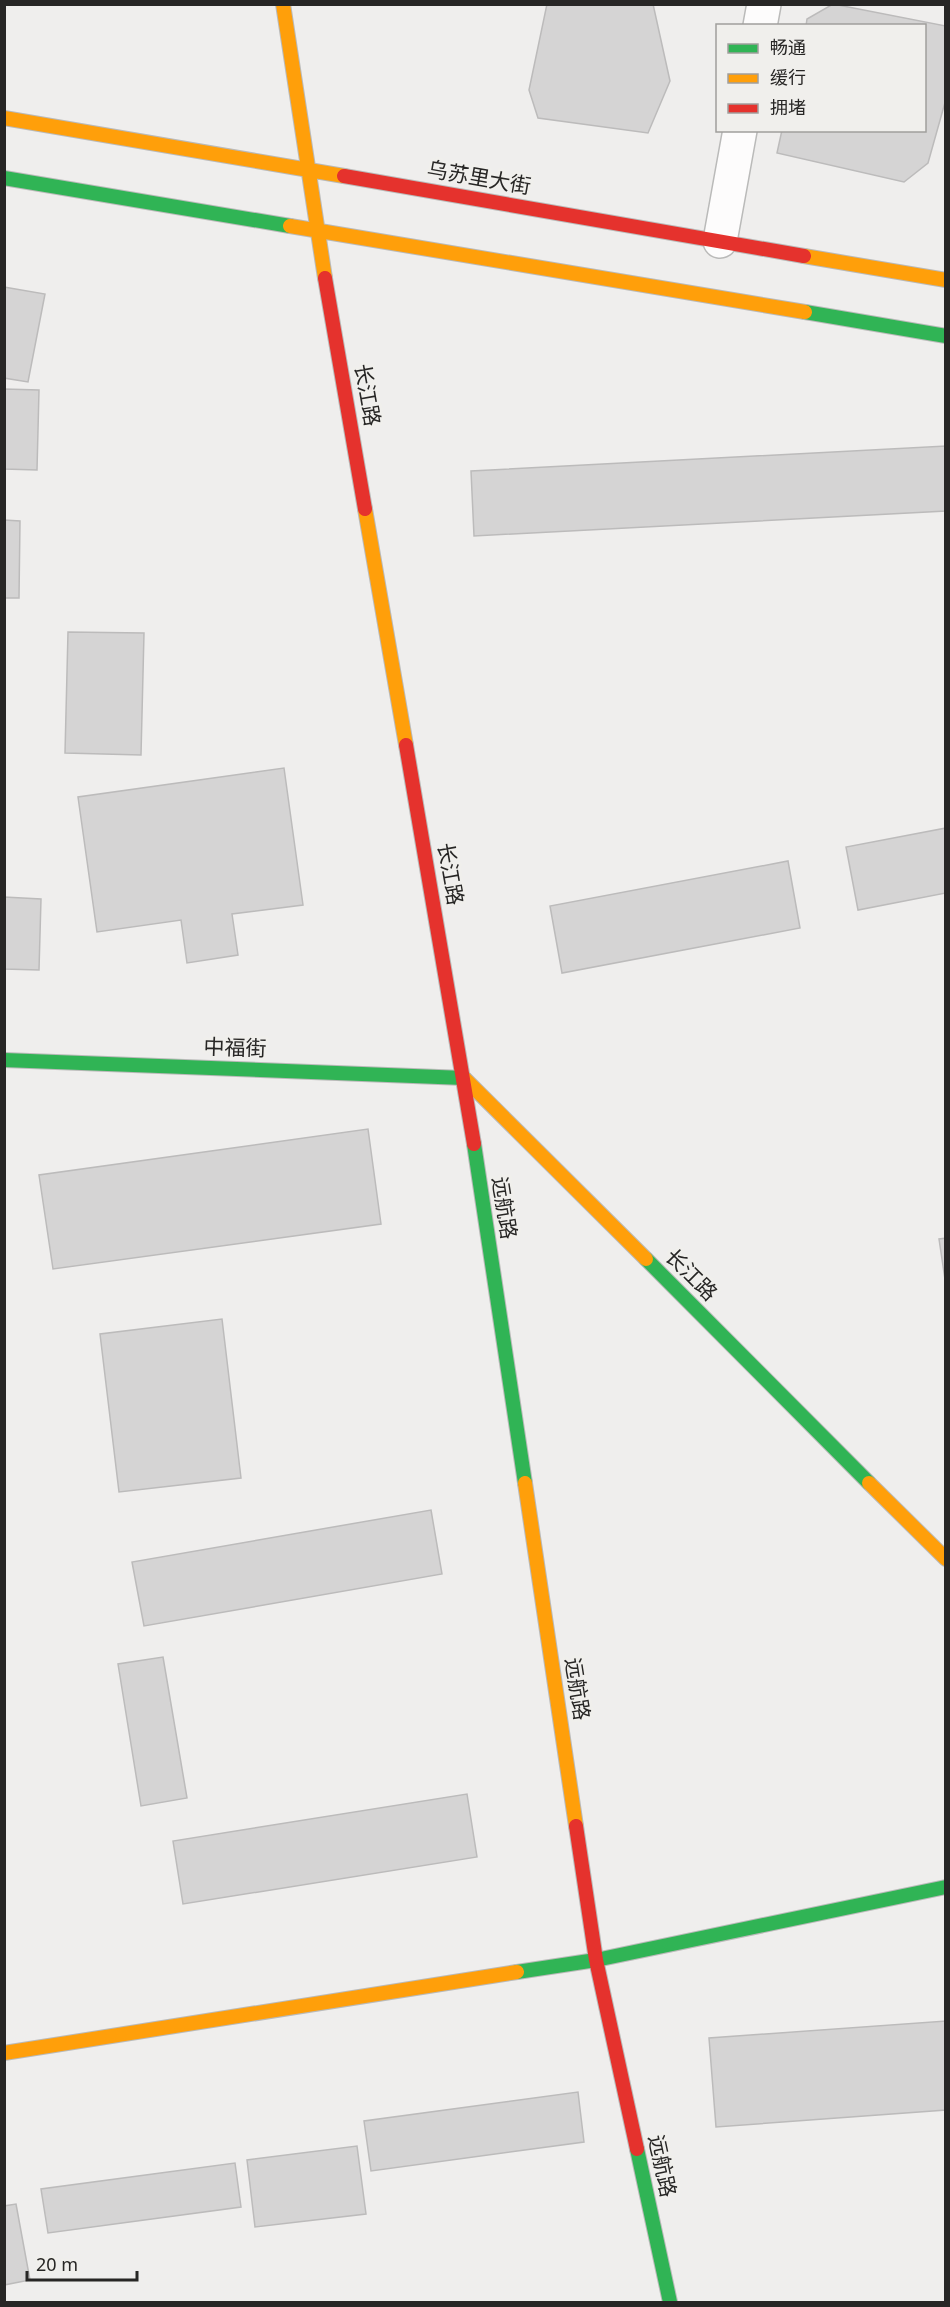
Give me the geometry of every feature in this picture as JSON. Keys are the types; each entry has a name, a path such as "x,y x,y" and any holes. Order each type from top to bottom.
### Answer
{"main road":[{"name":"长江路","path":"283,4 317,230 464,1078 945,1559"},
{"name":"乌苏里大街","path":"4,118 945,280"},
{"path":"4,178 945,336"},
{"name":"中福街","path":"4,1060 464,1078"},
{"name":"远航路","path":"464,1078 596,1960 670,2302"},
{"path":"4,2052 596,1960 945,1887"}],"street":[{"path":"760,24 764,4"},
{"path":"720,241 740,132"}],"building":[{"path":"547,4 653,4 670,81 648,133 538,118 529,90"},
{"path":"833,4 946,26 946,99 928,163 904,182 777,153 782,132 926,132 926,24 806,24 807,19"},
{"path":"4,287 45,294 28,382 4,378"},
{"path":"4,389 39,390 37,470 4,469"},
{"path":"946,446 946,511 474,536 471,471"},
{"path":"4,520 20,521 19,598 4,598"},
{"path":"68,632 144,633 141,755 65,753"},
{"path":"284,768 303,905 232,914 238,955 187,963 181,920 97,932 78,797"},
{"path":"946,828 946,893 858,910 846,847"},
{"path":"788,861 800,928 562,973 550,906"},
{"path":"4,897 41,899 39,970 4,969"},
{"path":"368,1129 381,1224 53,1269 39,1175"},
{"path":"946,1238 946,1286 939,1239"},
{"path":"222,1319 241,1478 119,1492 100,1334"},
{"path":"431,1510 442,1574 144,1626 132,1562"},
{"path":"163,1657 187,1798 141,1806 118,1664"},
{"path":"467,1794 477,1857 183,1904 173,1841"},
{"path":"946,2021 946,2110 716,2127 709,2038"},
{"path":"578,2092 584,2142 371,2171 364,2121"},
{"path":"357,2146 366,2214 255,2227 247,2160"},
{"path":"235,2163 241,2207 48,2233 41,2189"},
{"path":"16,2204 30,2280 4,2285 4,2206"}],"traffic: fast":[{"path":"4,178 290,226"},
{"path":"805,312 946,336"},
{"path":"4,1060 464,1078"},
{"path":"474,1144 525,1483"},
{"path":"646,1259 869,1483"},
{"path":"517,1972 596,1960 946,1887"},
{"path":"637,2149 670,2302"}],"traffic: slow":[{"path":"283,4 325,278"},
{"path":"4,118 344,176"},
{"path":"290,226 805,312"},
{"path":"804,256 946,280"},
{"path":"365,509 406,745"},
{"path":"464,1078 646,1259"},
{"path":"525,1483 576,1826"},
{"path":"869,1483 946,1559"},
{"path":"4,2053 517,1972"}],"traffic: jam":[{"path":"344,176 804,256"},
{"path":"325,278 365,509"},
{"path":"406,745 474,1144"},
{"path":"576,1826 596,1960 637,2149"}]}
